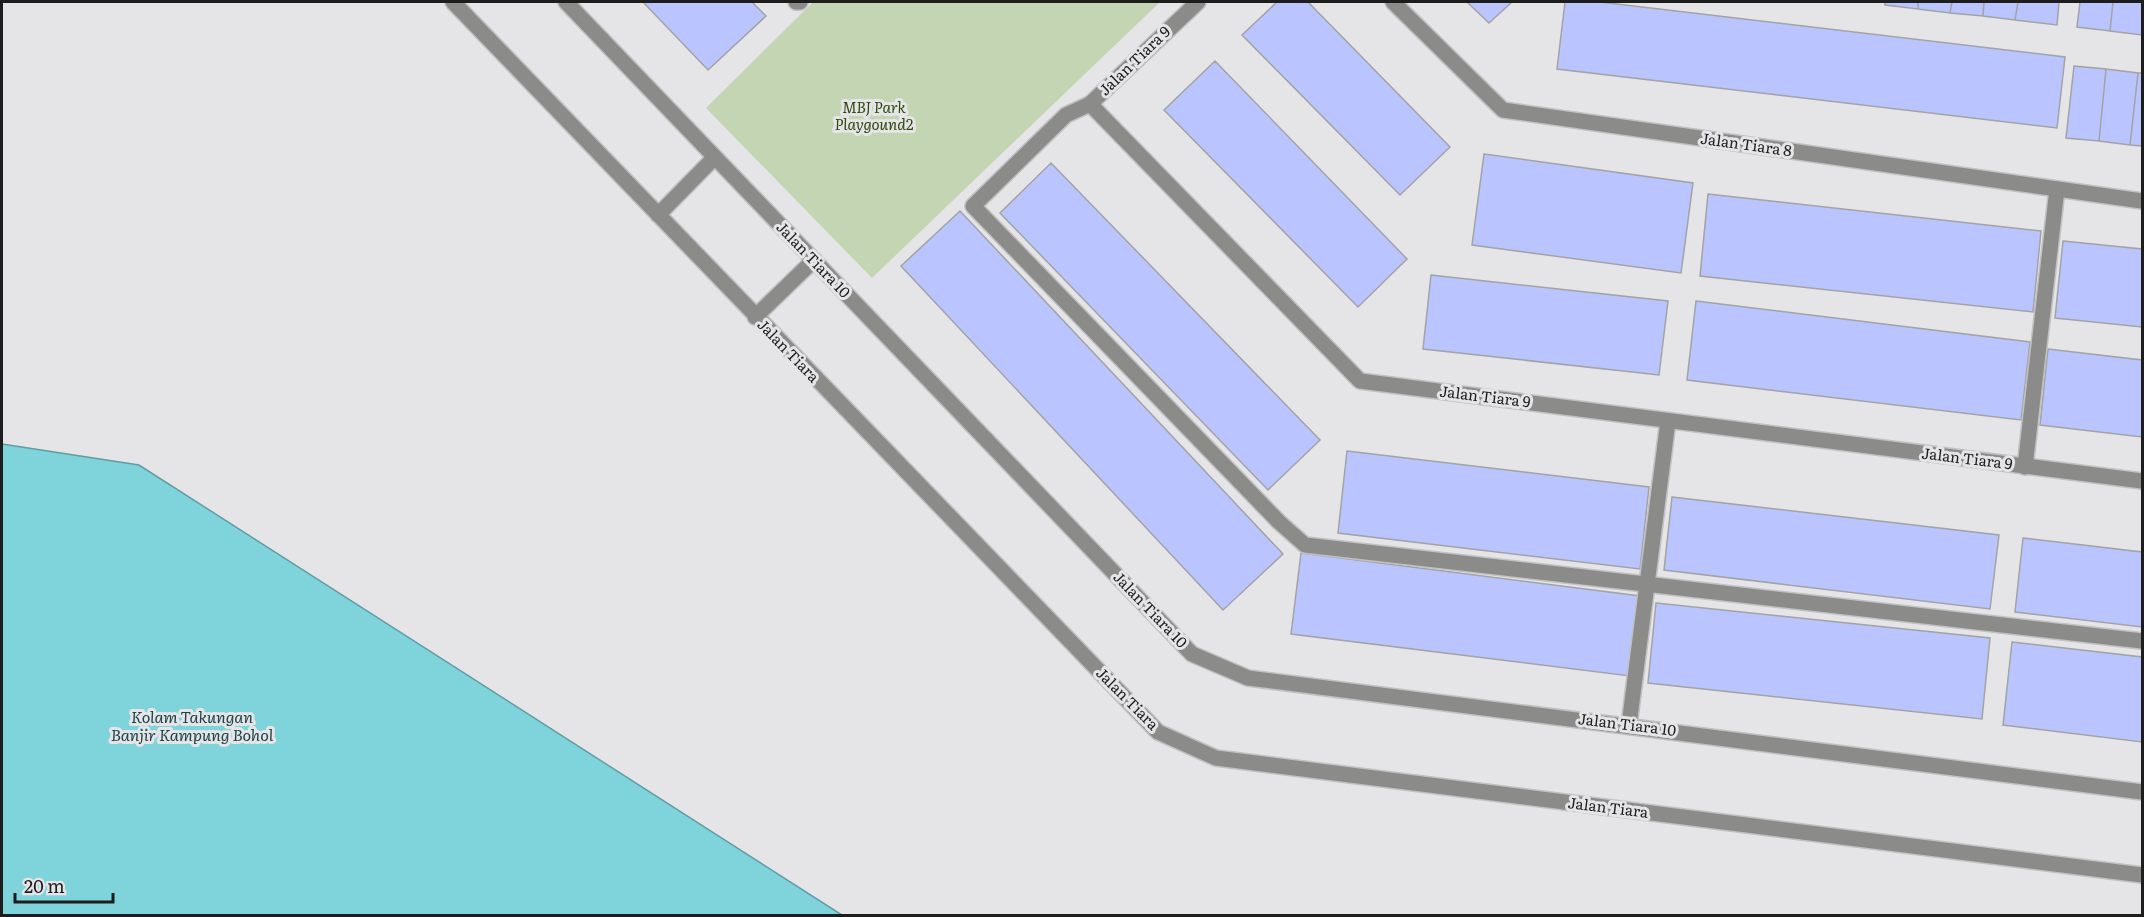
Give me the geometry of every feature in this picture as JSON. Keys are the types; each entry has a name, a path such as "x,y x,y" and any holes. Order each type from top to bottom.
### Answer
{"street":[{"name":"Jalan Tiara","path":"453,2 1158,732 1216,758 2142,875"},
{"name":"Jalan Tiara 10","path":"566,2 1192,654 1248,678 2142,792"},
{"name":"Jalan Tiara 9","path":"1198,2 1089,104 1360,381 2142,481"},
{"name":"Jalan Tiara 8","path":"1393,2 1503,110 2142,201"},
{"path":"1089,104 1066,115 973,206 1293,536 1305,544 2142,641"},
{"path":"658,215 715,157"},
{"path":"2025,466 2057,189"},
{"path":"756,317 814,260"},
{"path":"1629,725 1668,421"}],"green space":[{"name":"MBJ Park Playgound2","path":"813,2 1160,2 872,278 706,108"}],"water":[{"name":"Kolam Takungan Banjir Kampung Bohol","path":"2,444 139,465 842,915 2,915"}],"building":[{"path":"643,2 752,2 766,16 708,70"},
{"path":"1277,2 1308,2 1450,147 1400,195 1242,35"},
{"path":"1467,2 1512,2 1489,23"},
{"path":"1565,2 1600,2 2065,57 2057,128 1557,69"},
{"path":"1885,2 1918,2 1918,9 1885,5"},
{"path":"1918,2 1952,2 1950,13 1918,9"},
{"path":"1952,2 1984,2 1983,16 1950,13"},
{"path":"1984,2 2018,2 2015,20 1983,16"},
{"path":"2018,2 2059,2 2057,25 2015,20"},
{"path":"2080,2 2113,2 2110,31 2077,27"},
{"path":"2113,2 2142,2 2142,35 2110,31"},
{"path":"1215,61 1407,259 1358,307 1164,110"},
{"path":"2074,66 2106,69 2099,141 2066,138"},
{"path":"2106,69 2138,73 2130,145 2099,141"},
{"path":"2138,73 2142,73 2142,146 2130,145"},
{"path":"1484,154 1693,183 1681,273 1472,245"},
{"path":"1051,163 1320,440 1268,490 1000,213"},
{"path":"1708,194 2041,231 2033,312 1700,276"},
{"path":"960,211 1283,554 1223,610 901,266"},
{"path":"2063,241 2142,249 2142,327 2055,318"},
{"path":"1431,275 1668,301 1659,375 1423,349"},
{"path":"1696,301 2030,342 2021,420 1687,380"},
{"path":"2048,349 2142,360 2142,437 2040,425"},
{"path":"1347,451 1649,487 1640,569 1338,533"},
{"path":"1672,497 1999,535 1990,609 1664,570"},
{"path":"2023,538 2142,552 2142,627 2015,612"},
{"path":"1301,553 1640,596 1630,676 1291,634"},
{"path":"1656,603 1990,638 1982,719 1648,683"},
{"path":"2012,642 2142,657 2142,742 2003,725"}]}
